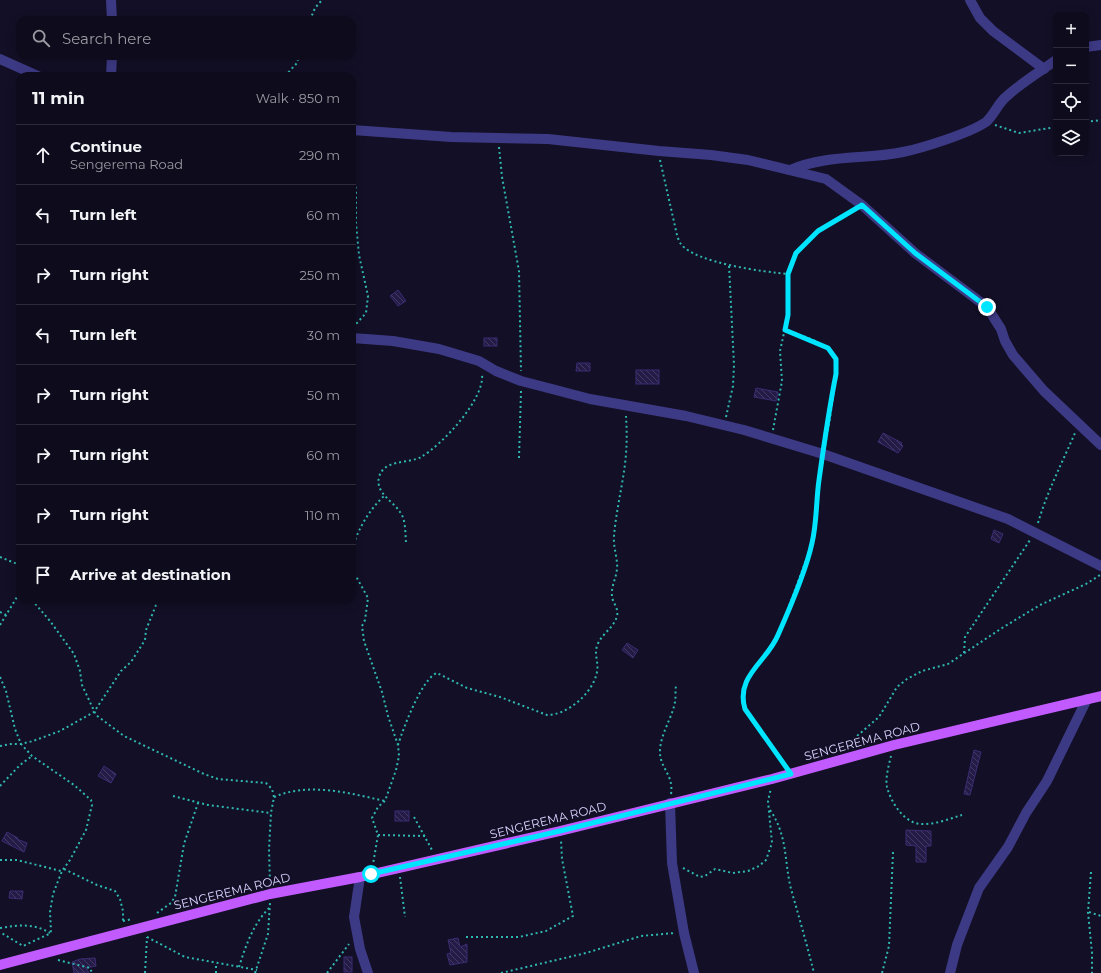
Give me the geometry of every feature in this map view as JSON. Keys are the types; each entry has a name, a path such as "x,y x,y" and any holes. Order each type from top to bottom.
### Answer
{"main road":[{"name":"SENGEREMA ROAD","path":"0,965 270,894 360,877 560,831 772,779 830,762 894,746 1101,696"}],"street":[{"path":"111,0 112,16"},
{"path":"970,0 980,18 993,31 1044,69"},
{"path":"1089,47 1101,45"},
{"path":"0,59 29,72"},
{"path":"112,60 112,72"},
{"path":"790,170 806,163 824,159 879,156 904,152 951,138 986,122 1006,96 1053,62"},
{"path":"356,130 499,139 548,139 748,160 826,179 862,205 915,253 987,307 1002,329 1005,341 1013,355 1078,424 1101,445"},
{"path":"356,338 393,341 439,349 479,361 496,371 521,381 590,399 686,416 823,454 1008,518 1101,566"},
{"path":"950,973 957,945 968,912 979,888 1008,847 1026,813 1047,781 1087,699"},
{"path":"670,803 672,863 684,933 694,973"},
{"path":"360,877 354,917 368,973"}],"path":[{"path":"312,16 315,8 322,0"},
{"path":"289,72 298,60"},
{"path":"1089,122 1101,120"},
{"path":"986,122 1019,133 1053,127"},
{"path":"499,139 502,177 519,271 521,381 519,458"},
{"path":"659,151 662,174 681,244 691,251 708,259 729,265 788,274"},
{"path":"356,190 356,223 360,255 368,296 366,313 356,323"},
{"path":"772,439 782,381 780,351 788,315 788,274 796,253 818,231 862,205"},
{"path":"724,426 733,386 734,365 729,265"},
{"path":"785,330 828,348 836,359 836,374 823,454 812,544 778,636 751,673 743,689 742,698 745,709 791,774"},
{"path":"406,542 404,519 400,511 384,495 378,482 382,471 391,464 410,462 421,457 445,438 475,402 482,381 479,361"},
{"path":"398,745 405,724 418,696 430,676 437,673 467,688 500,697 547,715 553,715 571,707 582,698 592,686 597,671 596,647 599,640 617,616 617,609 612,598 611,587 617,568 614,537 625,464 627,439 626,405"},
{"path":"964,653 965,637 1035,532 1047,494 1061,466 1078,424"},
{"path":"356,538 360,528 384,495"},
{"path":"0,558 16,564"},
{"path":"830,762 849,742 879,717 897,687 907,679 922,671 944,666 1040,605 1086,584 1101,574"},
{"path":"356,576 368,598 365,620 362,626 364,641 382,692 398,745 399,756 396,770 385,801 378,807 372,818 378,835 371,874"},
{"path":"0,625 16,599"},
{"path":"35,604 74,654 80,670 82,685 94,712 124,736 168,756 188,768 218,779 266,783 272,789 274,796 271,813 270,907 268,934 256,973"},
{"path":"0,746 20,744 60,730 94,712 121,671 131,662 145,640 146,630 156,604"},
{"path":"0,612 6,615"},
{"path":"0,677 6,691 20,744 32,756 74,785 91,800 92,805 86,830 63,870 50,902 50,933"},
{"path":"670,803 672,785 664,769 660,752 662,738 675,702 676,686"},
{"path":"894,746 889,766 887,786 896,807 909,821 920,824 942,821 962,815"},
{"path":"0,786 20,765 32,756"},
{"path":"672,863 700,877 705,876 715,869 733,873 748,872 759,866 766,860 772,843 768,800 772,779"},
{"path":"274,796 297,789 345,792 385,801"},
{"path":"173,796 198,803 239,810 271,813"},
{"path":"154,914 165,909 171,904 175,897 184,844 198,803"},
{"path":"769,809 778,822 786,847 791,888 812,959 814,973"},
{"path":"414,817 426,836 438,860"},
{"path":"466,938 519,938 546,931 573,916 562,859 560,831"},
{"path":"378,835 426,836"},
{"path":"882,973 889,946 893,852"},
{"path":"0,860 17,860 63,870 115,891 120,899 123,911 121,933"},
{"path":"398,868 405,917"},
{"path":"1091,872 1088,912 1092,952 1092,973"},
{"path":"239,968 254,929 270,907"},
{"path":"1088,912 1101,916"},
{"path":"123,921 136,918"},
{"path":"0,928 26,925 43,929 50,933"},
{"path":"145,926 148,946 145,973"},
{"path":"0,932 23,946 50,933"},
{"path":"501,973 586,953 641,936 684,933"},
{"path":"327,973 346,946 358,936"},
{"path":"147,937 185,957 239,968 257,970"},
{"path":"46,952 62,962 90,968 92,973"},
{"path":"216,963 216,973"}],"building":[{"path":"398,290 406,301 398,306 390,296"},
{"path":"484,338 497,338 497,346 484,346"},
{"path":"577,363 590,363 590,371 576,371"},
{"path":"636,370 659,370 659,384 636,384"},
{"path":"756,388 778,392 776,401 754,397"},
{"path":"883,433 902,443 901,444 903,446 898,453 878,442"},
{"path":"994,530 1003,534 999,543 991,539"},
{"path":"627,643 638,650 633,658 622,650"},
{"path":"974,750 981,752 970,795 964,794"},
{"path":"104,766 116,774 111,783 98,776"},
{"path":"395,811 409,811 409,821 395,821"},
{"path":"906,830 931,831 931,846 926,846 926,862 916,862 916,846 906,845"},
{"path":"7,832 18,838 17,839 27,843 24,852 2,841"},
{"path":"10,891 23,891 22,899 9,898"},
{"path":"458,938 460,947 467,944 467,962 450,965 447,954 451,953 448,940"},
{"path":"344,957 352,957 352,972 344,972"},
{"path":"95,958 96,966 86,968 89,973 74,973 72,962 80,959"}],"route":[{"path":"371,874 438,860 560,831 791,774 745,709 742,698 743,689 751,673 778,636 812,544 816,515 818,481 836,374 836,359 828,348 785,330 790,289 788,274 796,253 818,231 862,205 915,253 973,298 987,307"}]}
